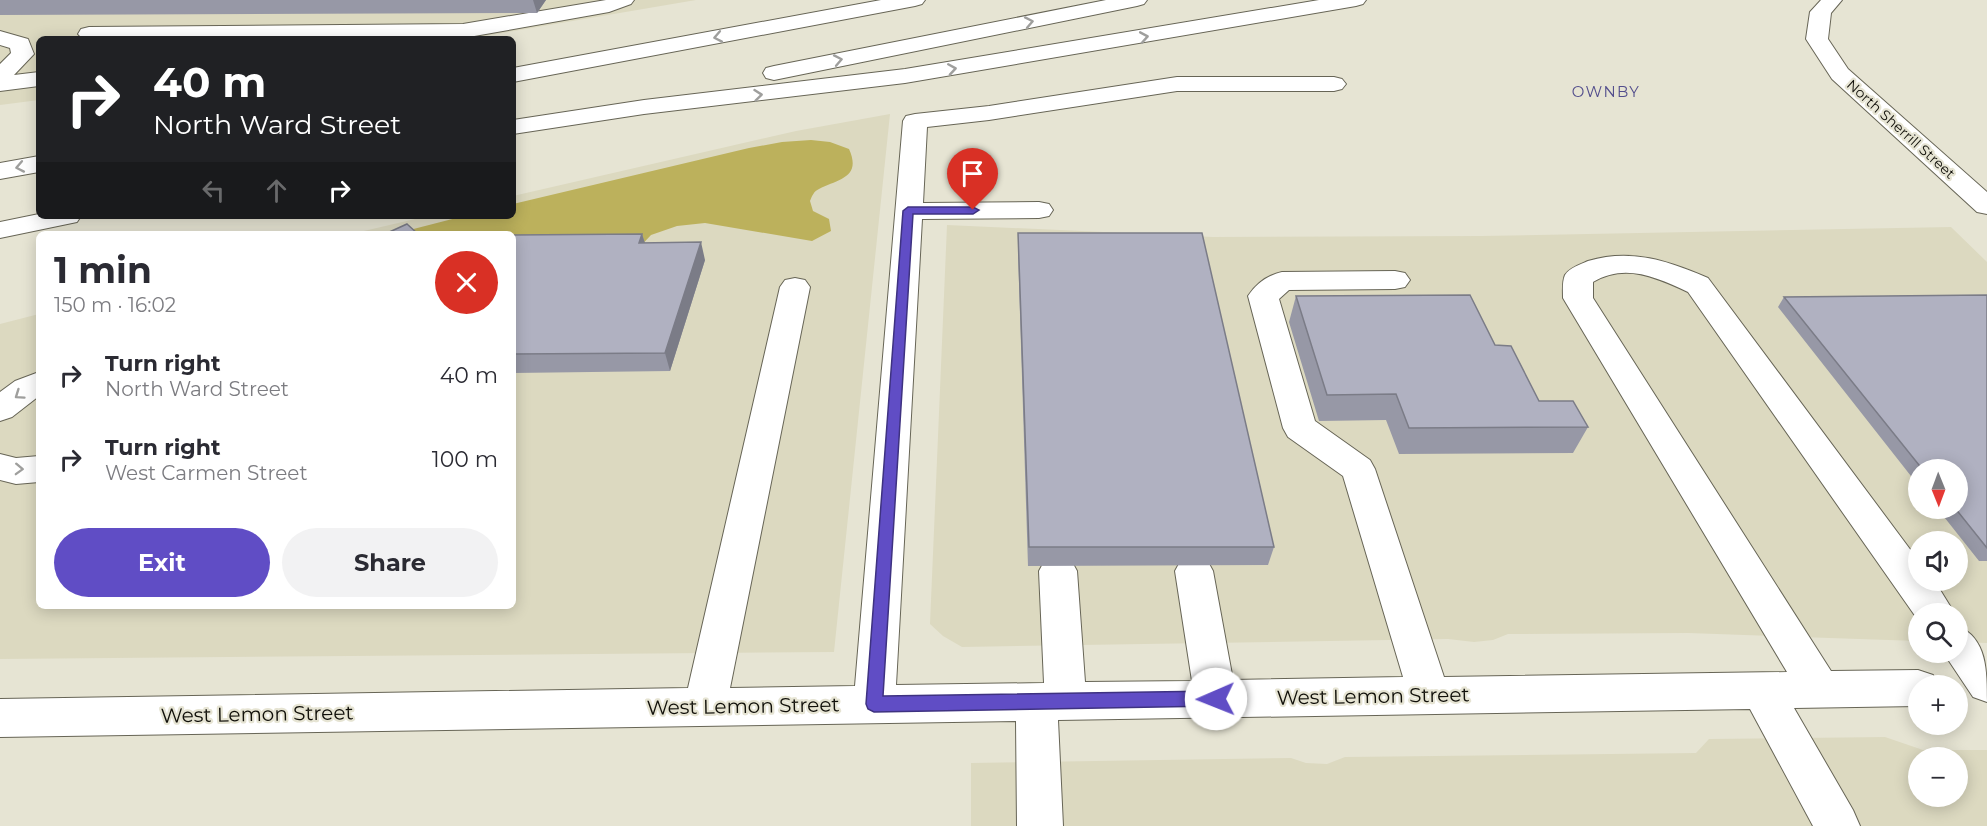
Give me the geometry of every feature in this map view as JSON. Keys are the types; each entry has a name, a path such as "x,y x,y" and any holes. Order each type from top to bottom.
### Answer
{"main road":[{"path":"516,74 915,0"},
{"path":"516,125 1137,0"},
{"path":"516,126 644,107 905,76 1356,0"},
{"path":"541,8 609,2"},
{"path":"89,34 463,31 609,2"},
{"name":"North Sherrill Street","path":"1827,6 1817,39 1840,74 1987,206"},
{"path":"351,36 387,31"},
{"path":"0,38 20,44 23,54 0,73"},
{"path":"0,84 36,79"},
{"path":"874,704 915,121 989,113 1177,84 1334,84"},
{"path":"0,171 36,165"},
{"path":"908,211 1039,210"},
{"path":"0,230 53,219"},
{"path":"1820,690 1578,298 1578,278 1593,268 1631,262 1663,269 1698,285 1928,603"},
{"path":"1395,280 1282,281 1263,296 1300,428 1358,469 1429,695"},
{"path":"705,707 795,287"},
{"path":"0,409 26,389 36,384"},
{"path":"0,467 16,471 36,469"},
{"path":"1040,826 1051,701 1058,571"},
{"path":"1194,571 1216,699"},
{"path":"1968,657 1987,685"},
{"path":"1968,686 1987,685"},
{"name":"West Lemon Street","path":"0,718 1908,688"},
{"path":"1762,691 1837,826"}],"shaded area":[{"path":"0,0 696,0 485,36 36,36 36,100 0,105"},
{"path":"890,114 834,652 0,659 0,324 36,315 36,609 516,609 516,231 364,231 415,219 516,219 516,195 796,131"},
{"path":"811,140 830,142 849,149 852,159 850,172 840,180 817,190 812,196 810,201 813,211 829,219 831,231 812,241 705,223 677,226 651,235 634,253 516,253 516,231 406,231 452,219 516,219 516,203 782,142"},
{"path":"947,225 1213,237 1481,236 1951,227 1987,262 1987,643 1968,642 1968,603 1908,603 1908,641 1688,633 1508,634 1493,640 1474,642 1448,639 962,647 943,636 930,624"},
{"path":"1885,737 1914,747 1908,747 1908,807 1968,807 1968,750 1987,750 1987,826 971,826 971,763 1291,758 1306,763 1327,764 1345,757 1696,753 1709,739"}],"building":[{"path":"407,224 415,231 392,231"},
{"path":"1018,233 1202,233 1274,547 1029,547"},
{"path":"642,234 639,243 701,242 665,353 516,354 516,235"},
{"path":"1470,295 1495,345 1511,346 1539,401 1573,401 1588,427 1409,428 1396,394 1327,395 1296,296"},
{"path":"1987,295 1987,548 1964,519 1968,519 1968,459 1914,459 1784,297"}],"district":[{"name":"OWNBY","path":"1606,92"}],"route":[{"path":"973,210 908,211 874,704 1216,699"}]}
